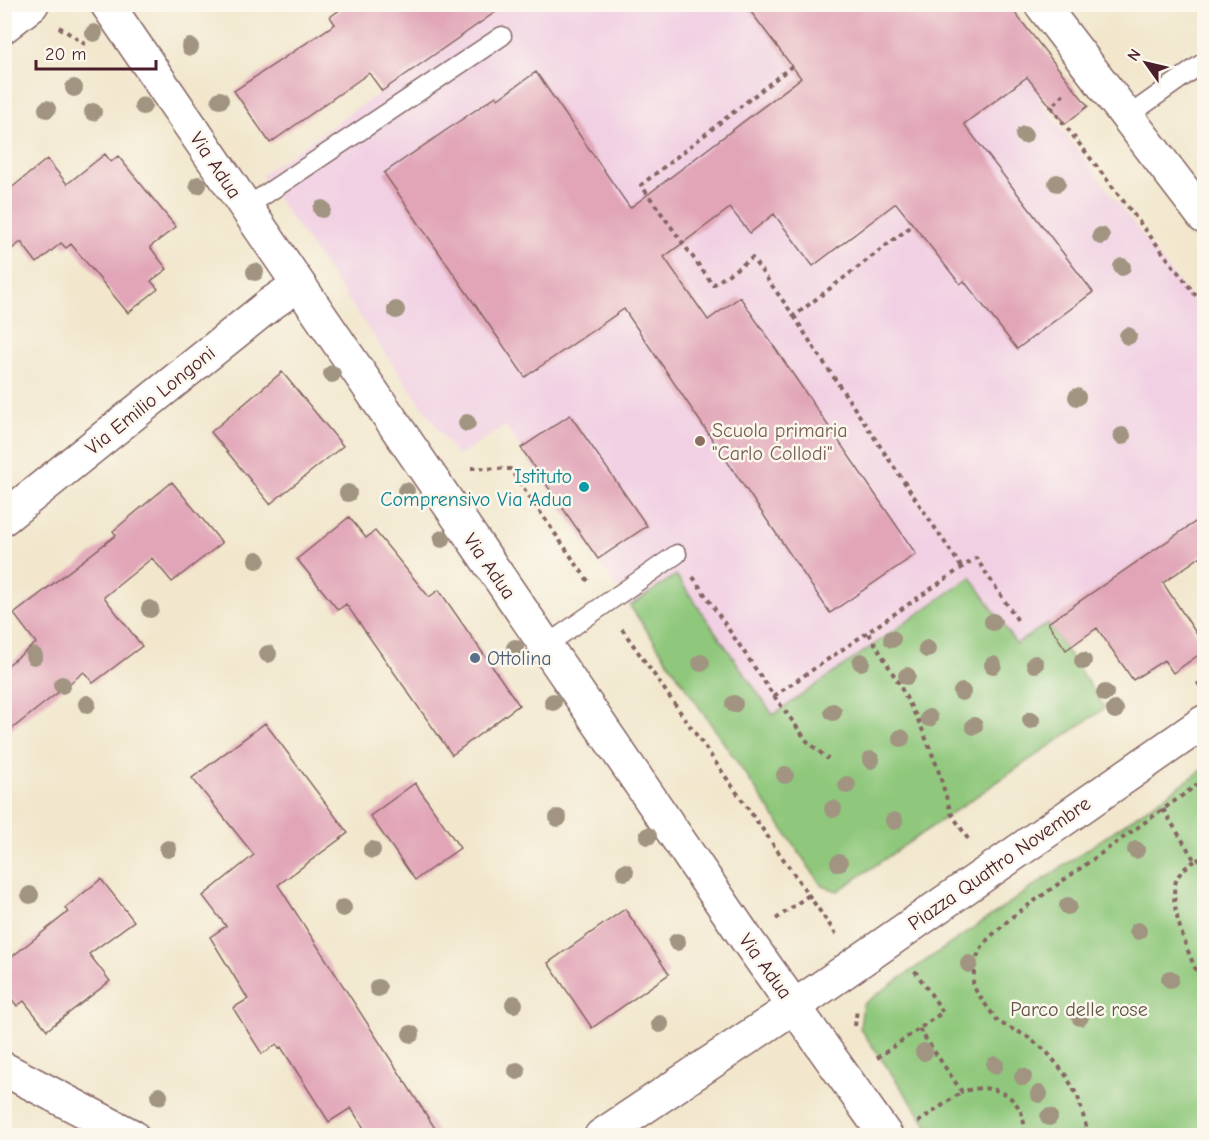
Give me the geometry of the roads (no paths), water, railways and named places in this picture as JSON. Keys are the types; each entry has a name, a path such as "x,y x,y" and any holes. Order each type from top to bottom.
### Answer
{"street":[{"name":"Via Adua","path":"107,4 747,940 886,1136"},
{"path":"1041,4 1204,217"},
{"path":"4,26 43,12"},
{"name":"Via Emilio Longoni","path":"4,518 269,305 298,285"},
{"name":"Piazza Quattro Novembre","path":"601,1136 795,1006 855,962 1204,722"},
{"path":"4,1069 132,1136"}],"lane":[{"path":"245,208 502,36"},
{"path":"1128,116 1204,62"},
{"path":"545,646 677,554"}],"place":[{"name":"Scuola primaria \"Carlo Collodi\"","path":"700,441"},
{"name":"Istituto Comprensivo Via Adua","path":"584,487"},
{"name":"Ottolina","path":"475,658"}],"park label":[{"name":"Parco delle rose","path":"1079,1009"}]}
